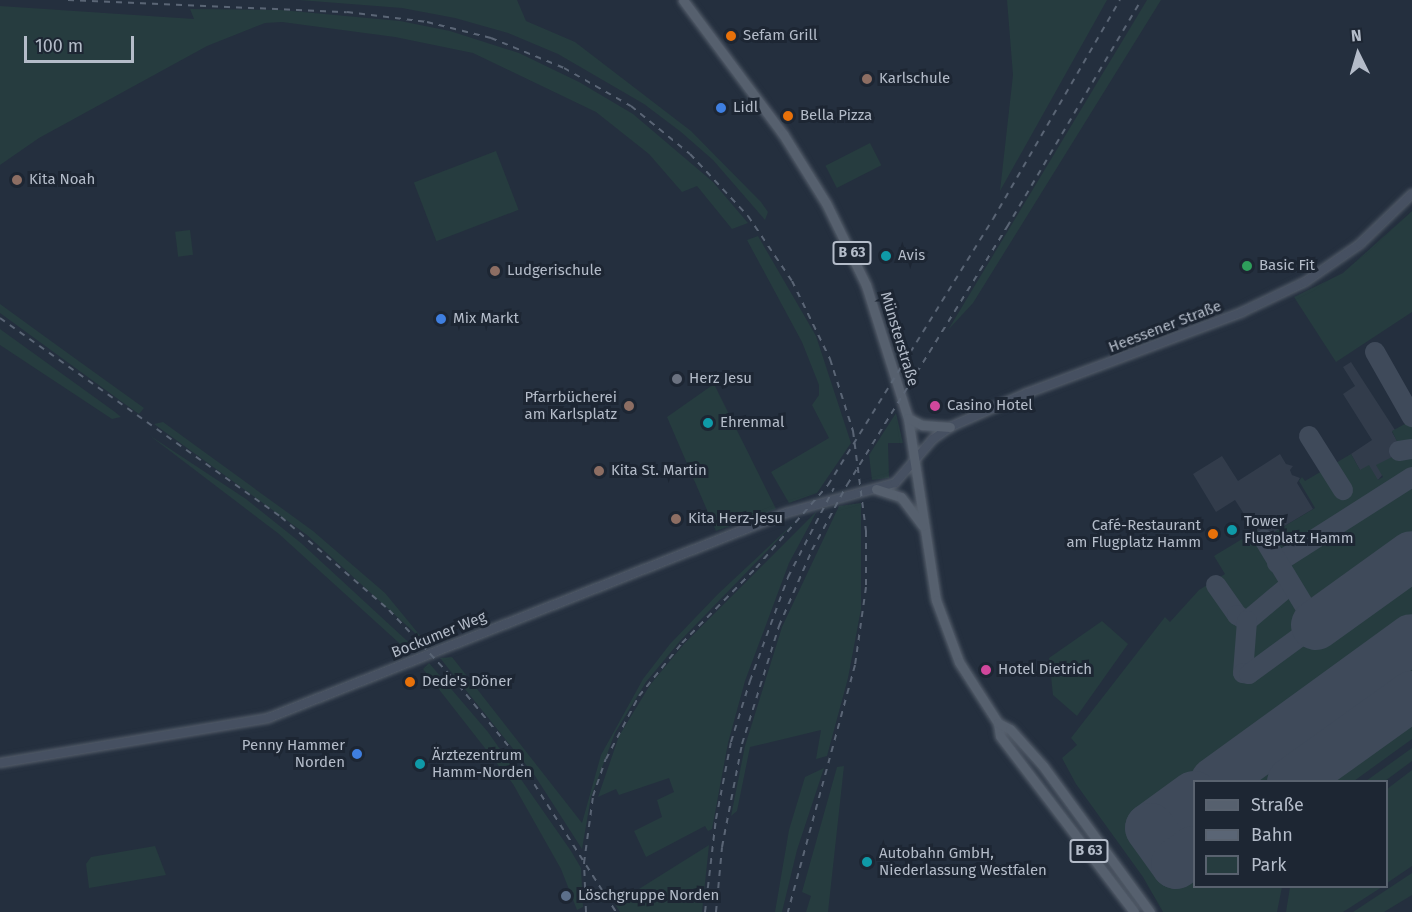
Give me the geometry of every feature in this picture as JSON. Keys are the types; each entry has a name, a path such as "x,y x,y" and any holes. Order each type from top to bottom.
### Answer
{"main road":[{"name":"Münsterstraße","path":"684,0 783,134 831,213 874,306 908,418 925,529 945,633 998,723 1000,736 1134,912"},
{"name":"Heessener Straße","path":"916,461 934,437 950,427 1288,291 1343,257 1412,195"},
{"path":"908,418 922,425 950,427"},
{"name":"Bockumer Weg","path":"0,763 268,718 786,513 818,502 898,482 916,461"},
{"path":"876,489 901,497 925,529"},
{"name":"Münsterstraße","path":"998,723 1010,729 1042,766 1150,912"}],"shaded area":[{"path":"1351,362 1395,430 1392,432 1400,446 1400,454 1378,480 1360,470 1351,454 1372,440 1343,394 1355,386 1343,367"},
{"path":"1280,454 1286,464 1293,466 1290,470 1292,475 1300,478 1297,483 1313,509 1261,540 1235,500 1216,512 1193,474 1222,456 1238,481"}],"green space":[{"path":"299,0 517,0 526,21 575,42 691,131 761,202 768,212 765,220 713,160 681,132 644,104 558,54 508,33 455,18 402,8"},
{"path":"1007,0 1107,0 1000,191 1013,75"},
{"path":"1147,0 1161,0 973,303 948,330"},
{"path":"0,6 194,19 190,9 281,10 400,21 450,31 519,53 579,82 633,114 713,182 748,223 732,229 697,186 682,192 649,154 596,112 473,53 395,37 282,22 265,23 207,46 39,138 0,165"},
{"path":"870,143 881,165 837,188 825,166"},
{"path":"496,151 519,210 436,241 414,183"},
{"path":"1412,211 1412,312 1336,362 1294,297 1343,273"},
{"path":"190,230 193,255 178,257 175,232"},
{"path":"758,236 816,336 851,443 817,493 789,503 771,472 829,438 812,405 819,395 819,385 802,342 747,240"},
{"path":"0,304 144,408 139,414 129,407 0,313"},
{"path":"0,329 121,417 112,419 0,345"},
{"path":"714,384 776,509 716,531 667,417"},
{"path":"896,413 903,443 888,443 889,478 872,480 869,455"},
{"path":"1412,420 1412,739 1355,780 1193,780 1193,888 1282,888 1277,912 1163,912 1143,877 1076,784 1062,758 1077,745 1071,738 1165,617 1170,622 1199,590 1225,574 1214,556 1257,530 1263,539 1315,508 1299,481 1302,477 1305,481 1351,454 1360,470 1369,465 1378,480 1383,477 1376,465 1402,452 1392,431"},
{"path":"163,422 313,531 385,593 427,644 307,535 154,424"},
{"path":"149,435 246,499 301,543 417,650 409,652 279,534"},
{"path":"861,503 861,609 848,678 827,756 816,759 821,730 750,747 737,811 731,816 745,746 782,627 839,506"},
{"path":"817,511 789,563 745,681 728,743 712,829 708,831 705,826 646,857 634,831 662,817 657,800 674,792 669,778 619,795 616,789 598,797 619,736 650,685 684,644"},
{"path":"797,520 680,641 646,682 615,733 591,797 582,849 535,776 440,658 452,657 582,823 601,755 643,679 670,644 718,594"},
{"path":"1102,621 1128,644 1077,716 1053,695 1049,658"},
{"path":"429,663 488,732 571,851 581,868 583,907 577,910 561,869 513,784 423,669"},
{"path":"1412,748 1412,761 1386,780 1367,780"},
{"path":"844,766 828,912 806,912 811,896 802,892 837,767"},
{"path":"824,768 797,850 782,912 775,912 789,830 805,777"},
{"path":"1412,770 1412,866 1388,882 1388,788"},
{"path":"709,845 702,912 620,912 615,904"},
{"path":"155,846 166,875 89,888 86,864 91,857"},
{"path":"1412,873 1412,895 1384,912 1353,912"},
{"path":"1290,888 1380,888 1343,912 1286,912"}],"taxiway":[{"path":"1375,352 1412,417"},
{"path":"1309,436 1343,490"},
{"path":"1399,451 1412,449"},
{"path":"1277,563 1412,477"},
{"path":"1247,621 1243,673 1249,674 1316,625 1264,539"},
{"path":"1216,585 1237,615 1247,621 1291,584"}],"runway":[{"path":"1316,625 1412,556"},
{"path":"1218,780 1412,639"},
{"path":"1295,780 1412,696"},
{"path":"1193,797 1150,828 1176,864 1193,852"}],"railway":[{"path":"68,0 347,12 427,22 491,38 564,68 631,106 690,154 748,216 792,281 830,359 853,431 866,531 866,587 855,665 788,912"},
{"path":"586,912 584,863 593,796 606,759 639,696 682,643 756,568 828,485 993,219 1120,0"},
{"path":"716,912 722,847 742,744 779,626 812,550 847,485 1007,227 1141,0"},
{"path":"0,318 281,517 389,610 451,676 515,754 616,912"},
{"path":"705,912 716,819 731,742 750,681 788,577 834,488"}],"place":[{"name":"Sefam Grill","path":"731,36"},
{"name":"Karlschule","path":"867,79"},
{"name":"Lidl","path":"721,108"},
{"name":"Bella Pizza","path":"788,116"},
{"name":"Kita Noah","path":"17,180"},
{"name":"Avis","path":"886,256"},
{"name":"Basic Fit","path":"1247,266"},
{"name":"Ludgerischule","path":"495,271"},
{"name":"Mix Markt","path":"441,319"},
{"name":"Herz Jesu","path":"677,379"},
{"name":"Pfarrbücherei am Karlsplatz","path":"629,406"},
{"name":"Casino Hotel","path":"935,406"},
{"name":"Ehrenmal","path":"708,423"},
{"name":"Kita St. Martin","path":"599,471"},
{"name":"Kita Herz-Jesu","path":"676,519"},
{"name":"Tower Flugplatz Hamm","path":"1232,530"},
{"name":"Café-Restaurant am Flugplatz Hamm","path":"1213,534"},
{"name":"Hotel Dietrich","path":"986,670"},
{"name":"Dede's Döner","path":"410,682"},
{"name":"Penny Hammer Norden","path":"357,754"},
{"name":"Ärztezentrum Hamm-Norden","path":"420,764"},
{"name":"Autobahn GmbH, Niederlassung Westfalen","path":"867,862"},
{"name":"Löschgruppe Norden","path":"566,896"}]}
